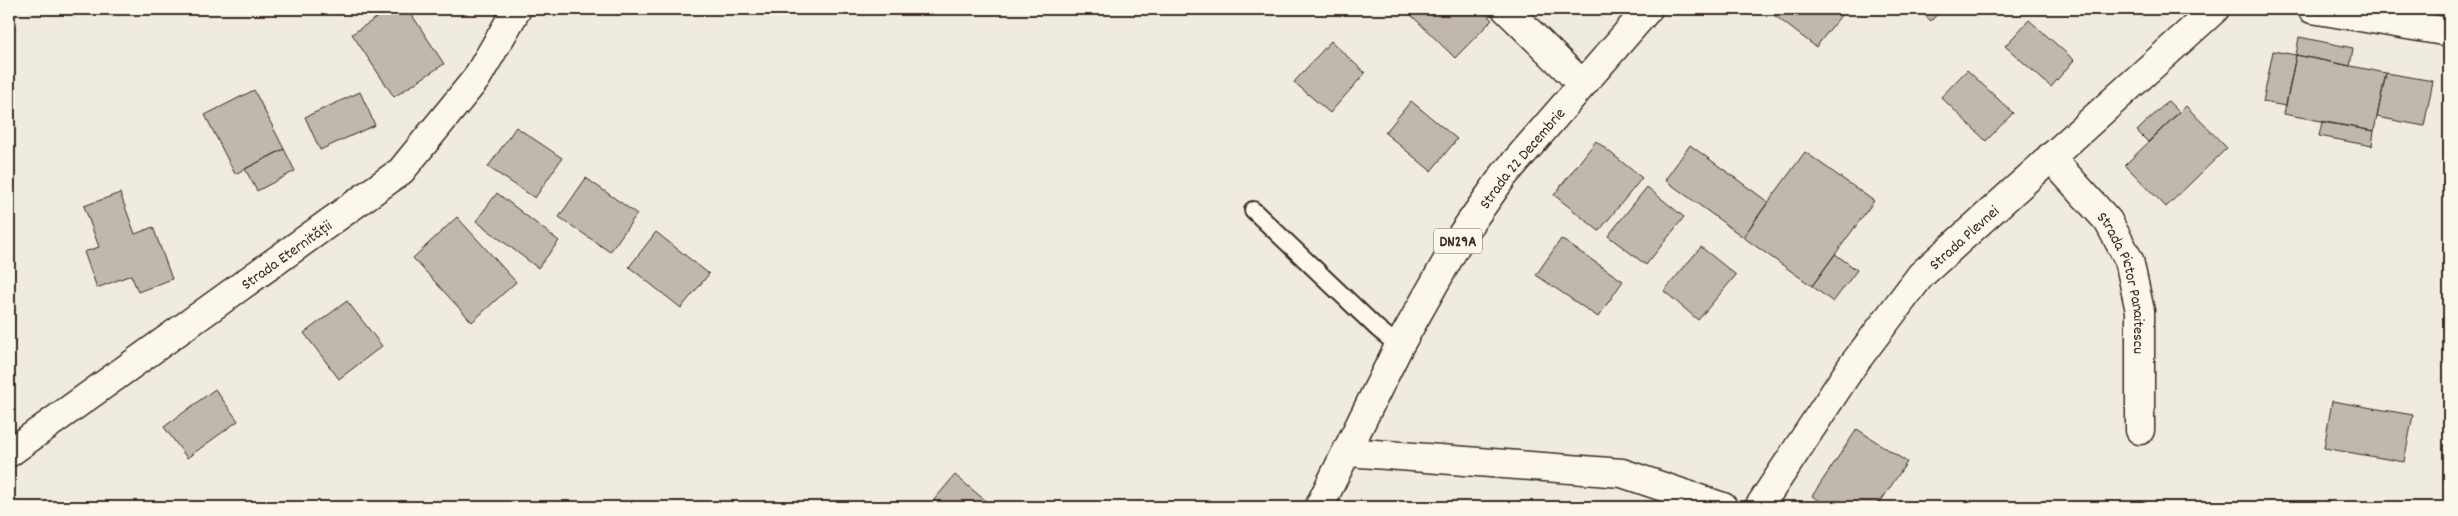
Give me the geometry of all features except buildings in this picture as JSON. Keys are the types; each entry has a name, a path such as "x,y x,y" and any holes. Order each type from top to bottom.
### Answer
{"street":[{"name":"Strada Eternității","path":"9,453 401,172 476,79 517,9"},
{"path":"1506,9 1582,84"},
{"name":"Strada 22 Decembrie","path":"1319,507 1399,346 1463,233 1504,175 1648,9"},
{"path":"2312,9 2449,32"},
{"name":"Strada Plevnei","path":"1759,507 1852,366 1921,275 2207,12"},
{"name":"Strada Pictor Panaitescu","path":"2050,157 2108,221 2129,260 2140,311 2140,430"},
{"path":"1348,452 1622,473 1723,507"}],"lane":[{"path":"1253,210 1378,329 1399,346"}]}
